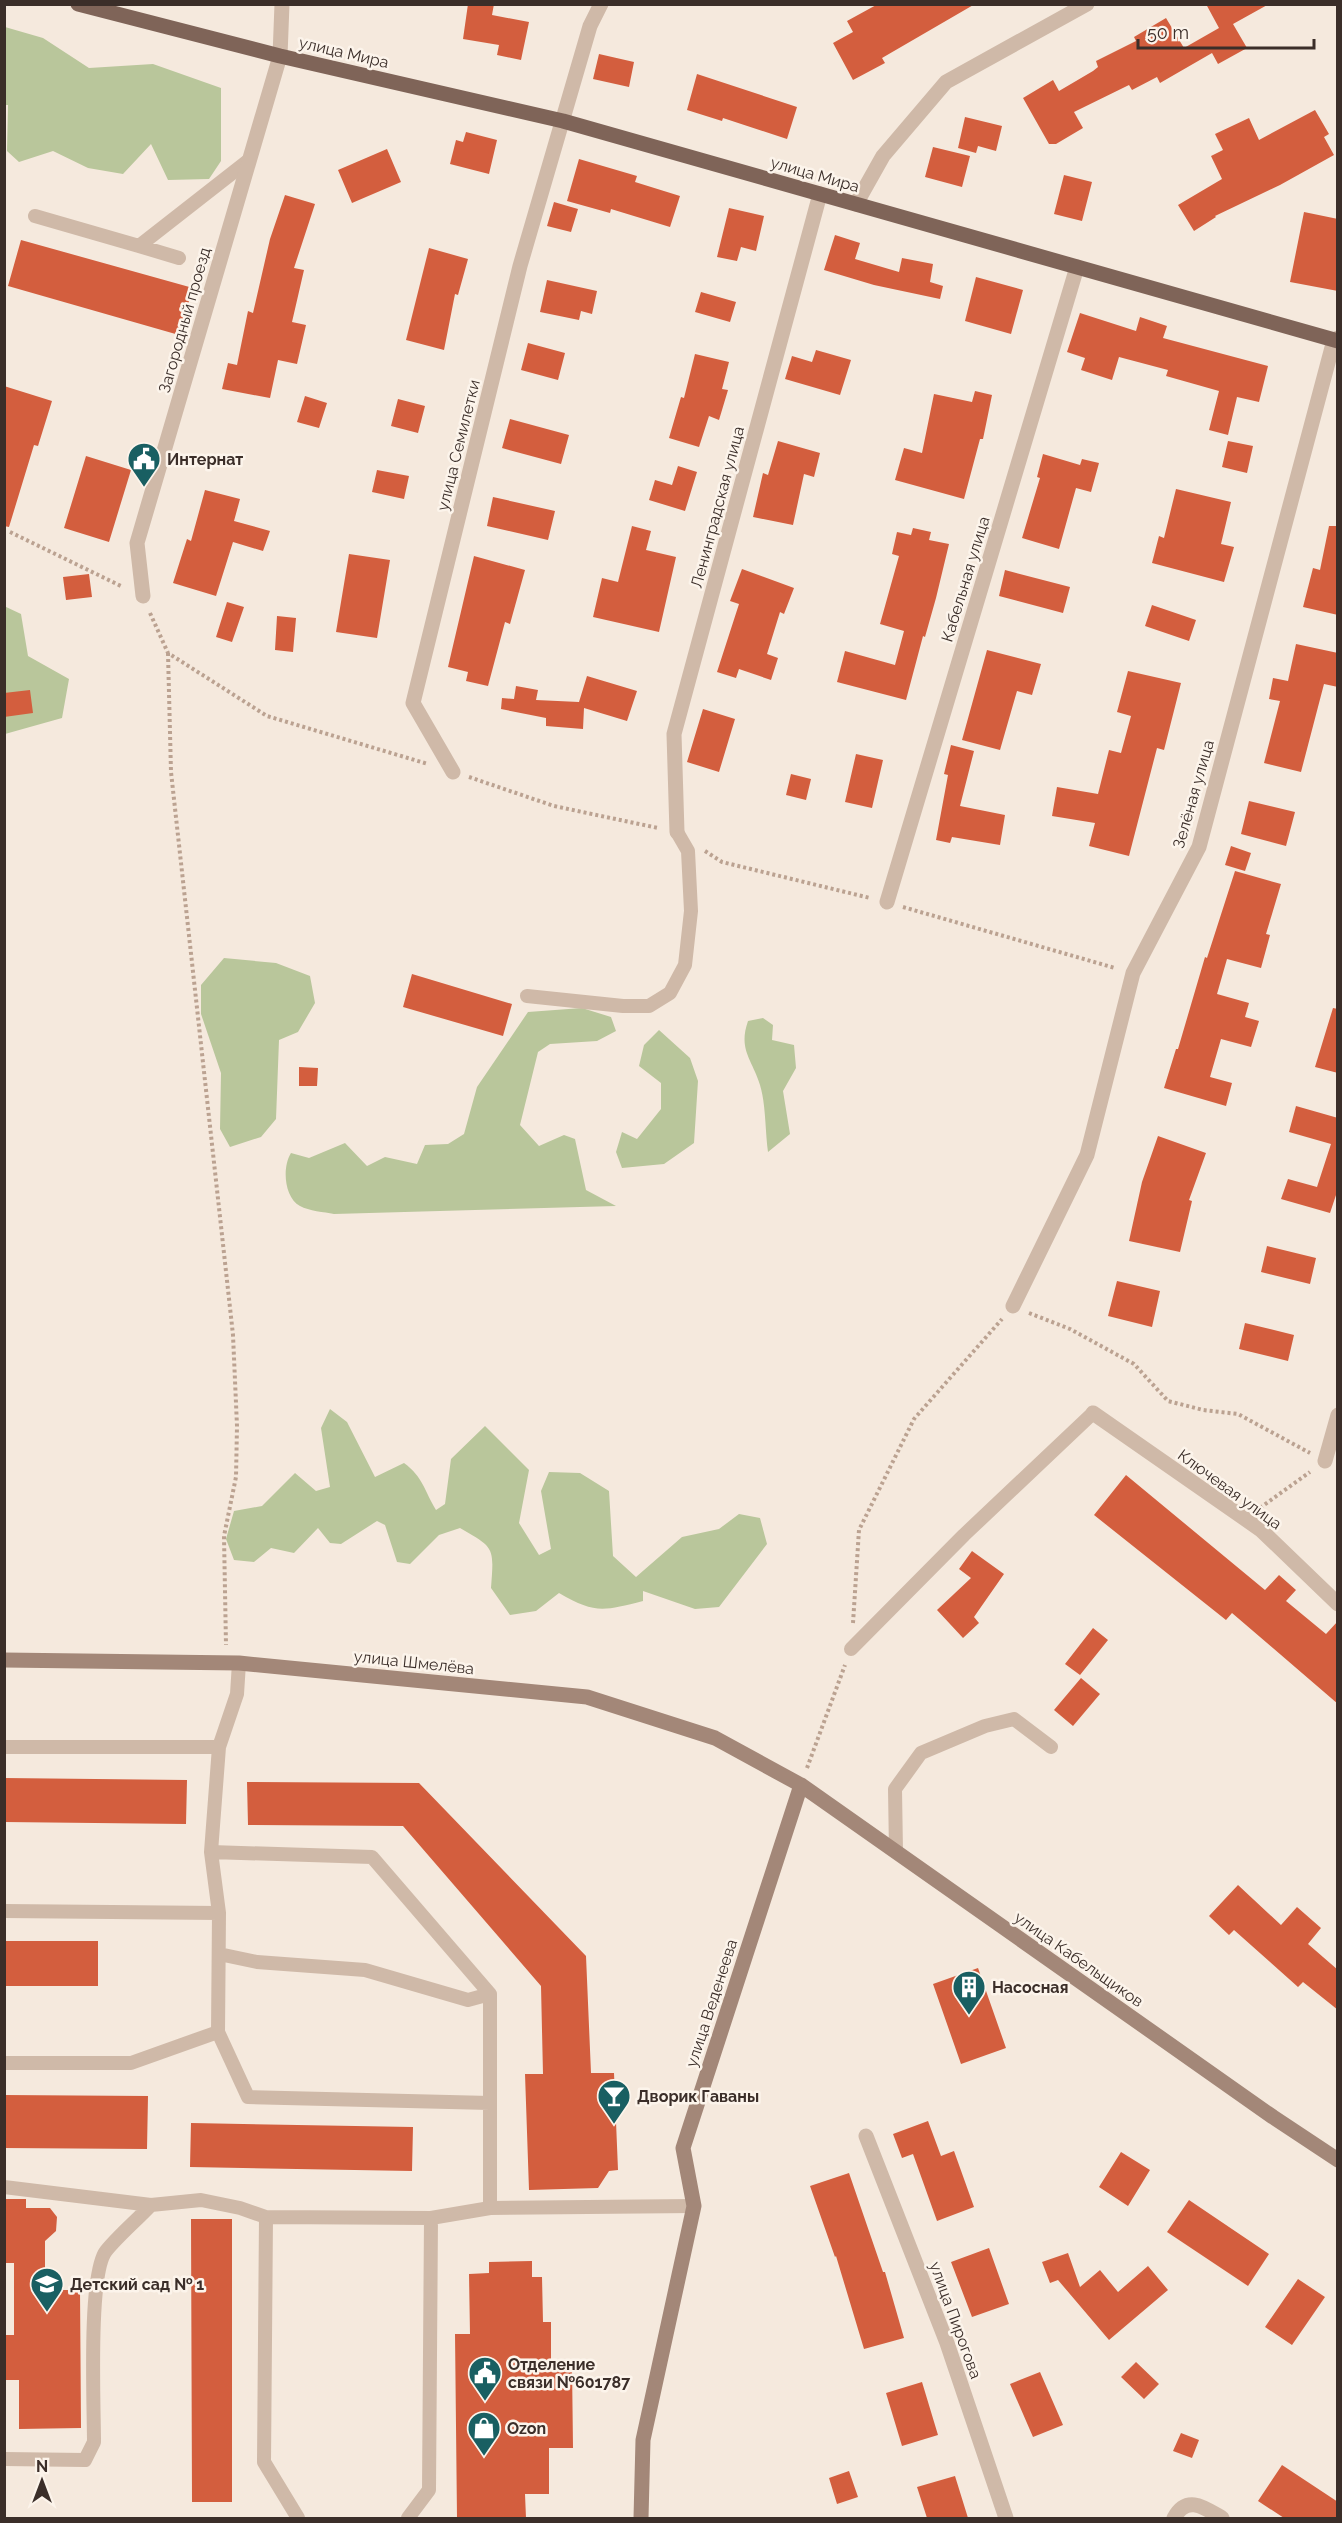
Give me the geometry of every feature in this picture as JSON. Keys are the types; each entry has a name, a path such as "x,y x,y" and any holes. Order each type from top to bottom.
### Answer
{"main road":[{"name":"улица Мира","path":"78,4 280,56 563,121 1336,340"},
{"name":"улица Шмелёва","path":"4,1660 233,1663 587,1697 715,1738 801,1785"},
{"name":"улица Кабельщиков","path":"801,1785 1263,2111 1338,2160"},
{"name":"улица Веденеева","path":"641,2518 643,2440 693,2206 683,2148 801,1785"}],"street":[{"name":"улица Мира","path":"280,56 282,4"},
{"name":"улица Семилетки","path":"453,771 413,703 520,266 590,26 601,4"},
{"path":"856,204 883,156 946,82 1087,4"},
{"name":"Загородный проезд","path":"143,596 137,543 280,56"},
{"name":"Ленинградская улица","path":"677,832 674,735 820,194"},
{"name":"Кабельная улица","path":"887,902 1077,267"},
{"name":"Зелёная улица","path":"1013,1306 1087,1155 1133,973 1199,847 1336,340"},
{"name":"Ключевая улица","path":"1094,1413 1261,1530 1338,1604"},
{"path":"1325,1461 1338,1415"},
{"name":"улица Пирогова","path":"866,2136 947,2343 1006,2518"},
{"path":"1174,2518 1179,2509 1189,2505 1202,2506 1222,2518"}],"lane":[{"path":"139,246 249,160"},
{"path":"35,216 179,258"},
{"path":"527,996 623,1006 649,1006 670,993 685,965 691,911 688,851 677,832"},
{"path":"851,1649 964,1535 1094,1413"},
{"path":"233,1663 237,1694 219,1748 211,1852 219,1913 218,2032 248,2097 490,2103"},
{"path":"896,1852 895,1789 921,1753 985,1726 1014,1719 1051,1748"},
{"path":"4,1747 219,1748"},
{"path":"211,1852 372,1857 490,1994 490,2208"},
{"path":"4,1911 219,1913"},
{"path":"219,1954 257,1962 365,1970 468,2000 490,1994"},
{"path":"4,2063 131,2063 218,2032"},
{"path":"4,2187 151,2205 169,2201 201,2200 240,2208 266,2217 431,2218 490,2208 693,2206"},
{"path":"4,2459 85,2460 90,2453 94,2442 95,2304 99,2267 106,2252 151,2205"},
{"path":"266,2217 264,2462 298,2518"},
{"path":"408,2518 429,2490 431,2218"}],"path":[{"path":"10,532 143,596 168,653 171,771 233,1335 237,1426 236,1477 224,1536 223,1569 233,1663"},
{"path":"168,653 267,716 453,771 554,806 677,832"},
{"path":"704,850 722,862 887,902 1133,973"},
{"path":"801,1785 851,1649 860,1530 915,1419 1013,1306 1070,1329 1134,1364 1168,1401 1203,1410 1238,1414 1325,1461 1245,1519"}],"green space":[{"path":"5,27 43,38 89,68 153,64 221,88 221,161 209,179 168,180 151,144 123,174 88,168 53,151 19,162 7,151"},
{"path":"4,606 21,614 28,656 69,679 62,718 5,734"},
{"path":"224,958 276,963 310,976 315,1003 298,1032 279,1040 276,1119 261,1137 230,1147 220,1129 221,1073 201,1014 201,985"},
{"path":"582,1008 611,1017 616,1031 597,1041 550,1044 538,1052 520,1125 539,1146 564,1135 575,1139 586,1190 616,1206 334,1214 304,1208 291,1196 286,1181 286,1166 291,1153 309,1158 345,1143 367,1166 385,1157 417,1164 425,1145 448,1144 464,1134 477,1087 528,1012"},
{"path":"763,1018 773,1025 772,1040 794,1045 796,1068 783,1091 790,1134 768,1152 762,1093 745,1047 745,1031 748,1021"},
{"path":"659,1030 690,1058 698,1081 694,1143 664,1164 622,1168 616,1152 622,1132 637,1139 661,1109 661,1083 639,1066 644,1045"},
{"path":"330,1409 347,1422 375,1477 404,1463 419,1479 436,1510 445,1504 451,1459 485,1426 529,1470 519,1523 539,1555 551,1549 541,1491 549,1472 580,1473 609,1491 613,1556 636,1577 682,1537 719,1529 739,1514 760,1518 767,1544 719,1607 695,1609 643,1591 643,1601 600,1609 582,1605 559,1593 536,1611 510,1615 491,1588 492,1556 490,1550 480,1540 460,1528 439,1535 410,1564 397,1562 385,1525 377,1521 341,1544 330,1543 318,1528 294,1553 271,1548 254,1562 234,1560 226,1539 234,1511 262,1506 295,1473 316,1491 330,1487 321,1428"}],"building":[{"path":"468,4 494,4 492,15 529,22 521,60 497,55 499,45 463,39"},
{"path":"878,4 975,4 882,58 885,63 853,80 833,43 853,32 847,21"},
{"path":"1206,4 1269,4 1233,24 1247,48 1218,64 1212,53 1160,83 1157,77 1132,90 1129,85 1074,112 1083,128 1056,144 1049,144 1023,98 1053,80 1059,91 1098,67 1096,61 1136,41 1134,37 1166,18 1184,48 1219,28"},
{"path":"599,54 634,62 629,87 593,79"},
{"path":"697,74 797,107 787,139 723,118 722,121 687,110"},
{"path":"1315,110 1329,134 1324,137 1334,155 1280,185 1215,216 1194,231 1178,205 1222,179 1211,156 1223,150 1215,134 1249,118 1259,140"},
{"path":"965,117 1002,126 996,151 978,146 976,153 958,148"},
{"path":"466,132 497,140 489,174 450,164 456,140 463,142"},
{"path":"933,147 970,156 962,187 925,177"},
{"path":"387,149 401,182 352,203 338,170"},
{"path":"579,159 637,176 635,182 680,196 670,227 611,209 610,213 567,201"},
{"path":"1064,175 1092,182 1082,221 1054,214"},
{"path":"285,195 315,204 294,268 304,270 292,322 306,325 297,364 278,360 270,398 222,389 228,363 237,365 248,311 253,313 270,239"},
{"path":"554,202 578,209 571,232 547,226"},
{"path":"729,208 764,216 756,251 741,247 737,261 717,257"},
{"path":"1304,212 1338,219 1338,291 1290,282"},
{"path":"835,235 860,243 855,259 899,272 902,258 933,264 930,282 943,286 940,299 874,285 824,270"},
{"path":"21,240 193,288 179,335 8,286"},
{"path":"429,248 468,259 458,295 455,294 444,350 406,340"},
{"path":"976,277 1023,290 1011,334 965,321"},
{"path":"547,280 597,291 592,314 581,311 579,320 540,312"},
{"path":"701,292 736,302 730,322 695,312"},
{"path":"1080,313 1136,331 1140,317 1167,326 1163,338 1268,366 1259,402 1237,397 1228,435 1209,430 1219,391 1166,376 1168,370 1119,357 1112,380 1081,370 1085,358 1067,352"},
{"path":"528,343 565,353 558,380 521,370"},
{"path":"816,350 851,360 840,395 785,379 792,356 812,362"},
{"path":"695,354 729,362 722,389 728,390 719,420 709,416 699,447 669,438 681,397 684,398"},
{"path":"4,386 52,401 38,446 34,445 9,527 4,526"},
{"path":"975,391 992,395 983,439 980,439 964,499 895,480 904,448 922,453 934,394 972,402"},
{"path":"305,396 327,403 319,428 297,422"},
{"path":"398,399 425,406 418,433 391,426"},
{"path":"510,419 569,435 561,464 502,448"},
{"path":"778,441 820,453 814,477 804,474 793,525 753,517 763,473 768,475"},
{"path":"1228,441 1253,446 1247,473 1222,467"},
{"path":"1043,454 1080,465 1082,459 1099,463 1091,492 1076,488 1059,549 1022,538 1040,478 1037,477"},
{"path":"86,456 131,470 109,542 64,528"},
{"path":"678,466 697,472 685,511 649,500 655,480 672,485"},
{"path":"377,470 409,476 404,499 372,492"},
{"path":"1176,489 1231,502 1221,544 1234,547 1224,582 1152,563 1159,536 1164,538"},
{"path":"205,490 240,499 234,521 270,531 263,551 233,542 216,596 173,583 187,539 191,541"},
{"path":"493,497 555,511 548,540 487,526"},
{"path":"632,526 651,531 646,550 676,557 659,632 593,617 602,578 618,582"},
{"path":"1329,526 1338,526 1338,615 1303,607 1313,568 1320,570"},
{"path":"913,528 931,532 929,540 949,544 936,598 906,700 837,682 845,651 895,665 904,631 880,624 899,556 892,554 897,532 911,535"},
{"path":"349,554 390,560 377,638 336,632"},
{"path":"474,556 525,570 510,624 505,622 488,686 466,681 468,672 448,667"},
{"path":"742,569 794,588 784,614 780,612 767,654 778,658 771,680 739,669 736,678 717,672 739,604 730,601"},
{"path":"1005,570 1070,587 1063,613 999,596"},
{"path":"89,574 92,597 66,600 63,577"},
{"path":"227,602 244,607 232,642 216,637"},
{"path":"1152,605 1196,620 1189,641 1145,626"},
{"path":"277,616 296,618 293,652 275,650"},
{"path":"1296,644 1338,653 1338,687 1324,684 1301,772 1264,763 1280,701 1269,699 1273,678 1288,681"},
{"path":"987,650 1041,664 1032,695 1017,691 1000,750 962,740"},
{"path":"1128,671 1181,683 1164,750 1157,748 1129,856 1089,846 1095,823 1052,816 1057,787 1098,794 1109,750 1121,753 1131,716 1117,712"},
{"path":"587,676 637,691 627,721 584,708 583,729 546,726 546,718 501,709 502,698 514,699 516,686 538,690 536,700 579,702"},
{"path":"30,690 33,713 4,717 4,693"},
{"path":"703,709 735,719 719,772 687,762"},
{"path":"951,745 974,751 960,806 1005,815 1000,845 952,837 950,843 936,840 948,775 944,774"},
{"path":"856,754 883,760 872,808 845,802"},
{"path":"791,774 811,779 806,800 786,795"},
{"path":"1249,801 1295,812 1286,846 1241,834"},
{"path":"1231,846 1251,853 1245,871 1225,865"},
{"path":"1235,871 1281,884 1266,934 1270,935 1261,968 1227,959 1217,994 1249,1003 1245,1017 1259,1021 1251,1047 1221,1039 1210,1077 1232,1083 1226,1106 1164,1088"},
{"path":"412,974 512,1004 503,1036 403,1007"},
{"path":"1333,1008 1338,1009 1338,1073 1315,1067"},
{"path":"299,1067 318,1068 317,1086 299,1086"},
{"path":"1296,1106 1338,1118 1338,1189 1330,1213 1281,1199 1288,1179 1317,1187 1331,1144 1289,1132"},
{"path":"1158,1136 1206,1153 1189,1200 1192,1201 1180,1252 1129,1241 1142,1182"},
{"path":"1267,1246 1316,1258 1310,1284 1261,1272"},
{"path":"1117,1281 1160,1291 1152,1327 1108,1316"},
{"path":"1245,1323 1294,1335 1288,1361 1239,1349"},
{"path":"1126,1475 1265,1590 1279,1575 1296,1590 1286,1601 1326,1634 1338,1621 1338,1704 1232,1613 1226,1620 1094,1515"},
{"path":"972,1551 1004,1574 974,1617 979,1623 963,1638 937,1610 971,1578 959,1569"},
{"path":"1093,1628 1108,1640 1080,1675 1065,1664"},
{"path":"1081,1678 1100,1694 1073,1726 1054,1710"},
{"path":"4,1778 187,1780 186,1824 4,1822"},
{"path":"247,1782 419,1783 586,1956 591,2073 614,2073 618,2170 609,2171 598,2188 529,2190 525,2074 543,2074 541,1986 403,1826 248,1825"},
{"path":"1238,1885 1281,1925 1297,1907 1321,1928 1308,1944 1338,1970 1338,2010 1303,1982 1298,1987 1234,1930 1229,1935 1209,1916"},
{"path":"4,1941 98,1941 98,1986 4,1986"},
{"name":"Насосная","path":"978,1968 1006,2048 961,2064 933,1984"},
{"path":"4,2095 148,2096 147,2149 4,2148"},
{"path":"928,2121 941,2156 954,2151 974,2207 937,2221 913,2154 902,2158 893,2134"},
{"path":"191,2123 413,2127 412,2171 190,2167"},
{"path":"1121,2152 1150,2170 1128,2206 1099,2187"},
{"path":"849,2173 883,2272 885,2272 904,2338 864,2349 836,2256 810,2186"},
{"name":"Детский сад № 1","path":"4,2199 26,2199 26,2208 50,2208 57,2217 56,2231 45,2241 45,2290 80,2290 81,2428 19,2429 19,2380 4,2380 4,2335 14,2335 14,2263 4,2263"},
{"path":"1189,2200 1269,2254 1248,2286 1167,2232"},
{"path":"191,2219 232,2219 232,2502 192,2502"},
{"path":"989,2248 1009,2304 972,2317 951,2262"},
{"path":"1068,2253 1080,2287 1100,2270 1118,2292 1148,2266 1168,2290 1109,2340 1058,2280 1050,2283 1042,2262"},
{"path":"532,2261 532,2277 542,2277 543,2322 551,2322 551,2365 572,2365 573,2448 549,2448 549,2494 525,2494 526,2518 457,2518 455,2334 470,2334 469,2274 489,2273 489,2262"},
{"path":"1298,2279 1325,2297 1292,2345 1265,2327"},
{"path":"1136,2362 1159,2384 1144,2399 1121,2377"},
{"path":"1040,2372 1063,2425 1033,2437 1010,2384"},
{"path":"922,2382 938,2435 902,2446 886,2393"},
{"path":"1181,2433 1199,2440 1192,2458 1173,2451"},
{"path":"1282,2465 1338,2502 1338,2518 1284,2518 1258,2501"},
{"path":"849,2471 858,2497 837,2504 829,2478"},
{"path":"955,2476 968,2518 927,2518 917,2487"}],"place":[{"name":"Интернат","path":"144,488"},
{"name":"Насосная","path":"969,2016"},
{"name":"Дворик Гаваны","path":"614,2125"},
{"name":"Детский сад № 1","path":"47,2313"},
{"name":"Отделение связи №601787","path":"485,2402"},
{"name":"Ozon","path":"484,2457"}]}
